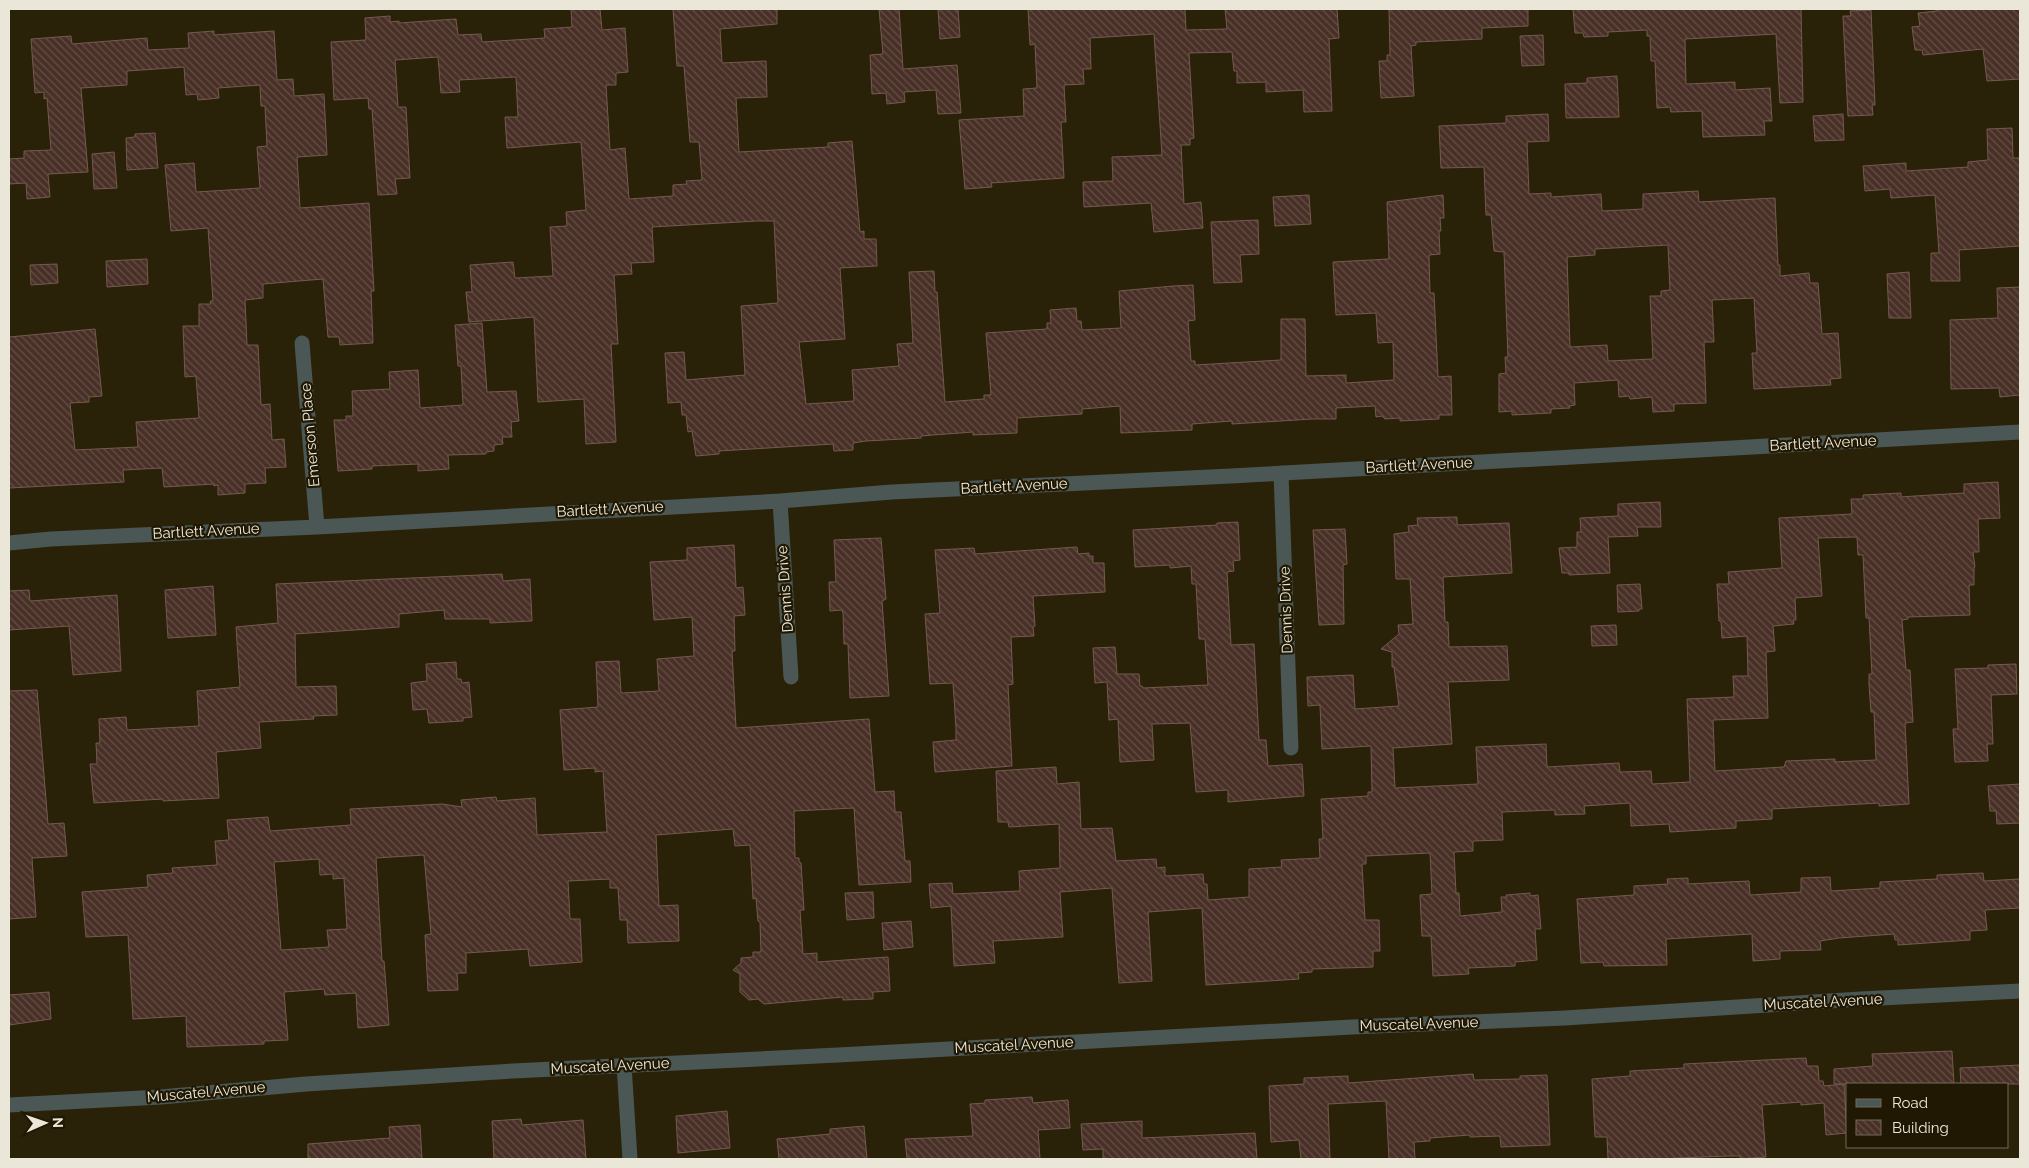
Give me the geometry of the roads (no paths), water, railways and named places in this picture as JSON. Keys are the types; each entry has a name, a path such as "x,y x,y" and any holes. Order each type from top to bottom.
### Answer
{"street":[{"name":"Emerson Place","path":"302,342 317,527"},
{"name":"Bartlett Avenue","path":"9,543 51,539 317,527 780,501 892,492 1280,473 2020,432"},
{"name":"Dennis Drive","path":"1280,473 1290,748"},
{"name":"Dennis Drive","path":"780,501 791,677"},
{"name":"Muscatel Avenue","path":"9,1105 161,1097 306,1084 624,1064 867,1054 1352,1026 1565,1018 2020,991"},
{"path":"624,1064 630,1159"}]}
